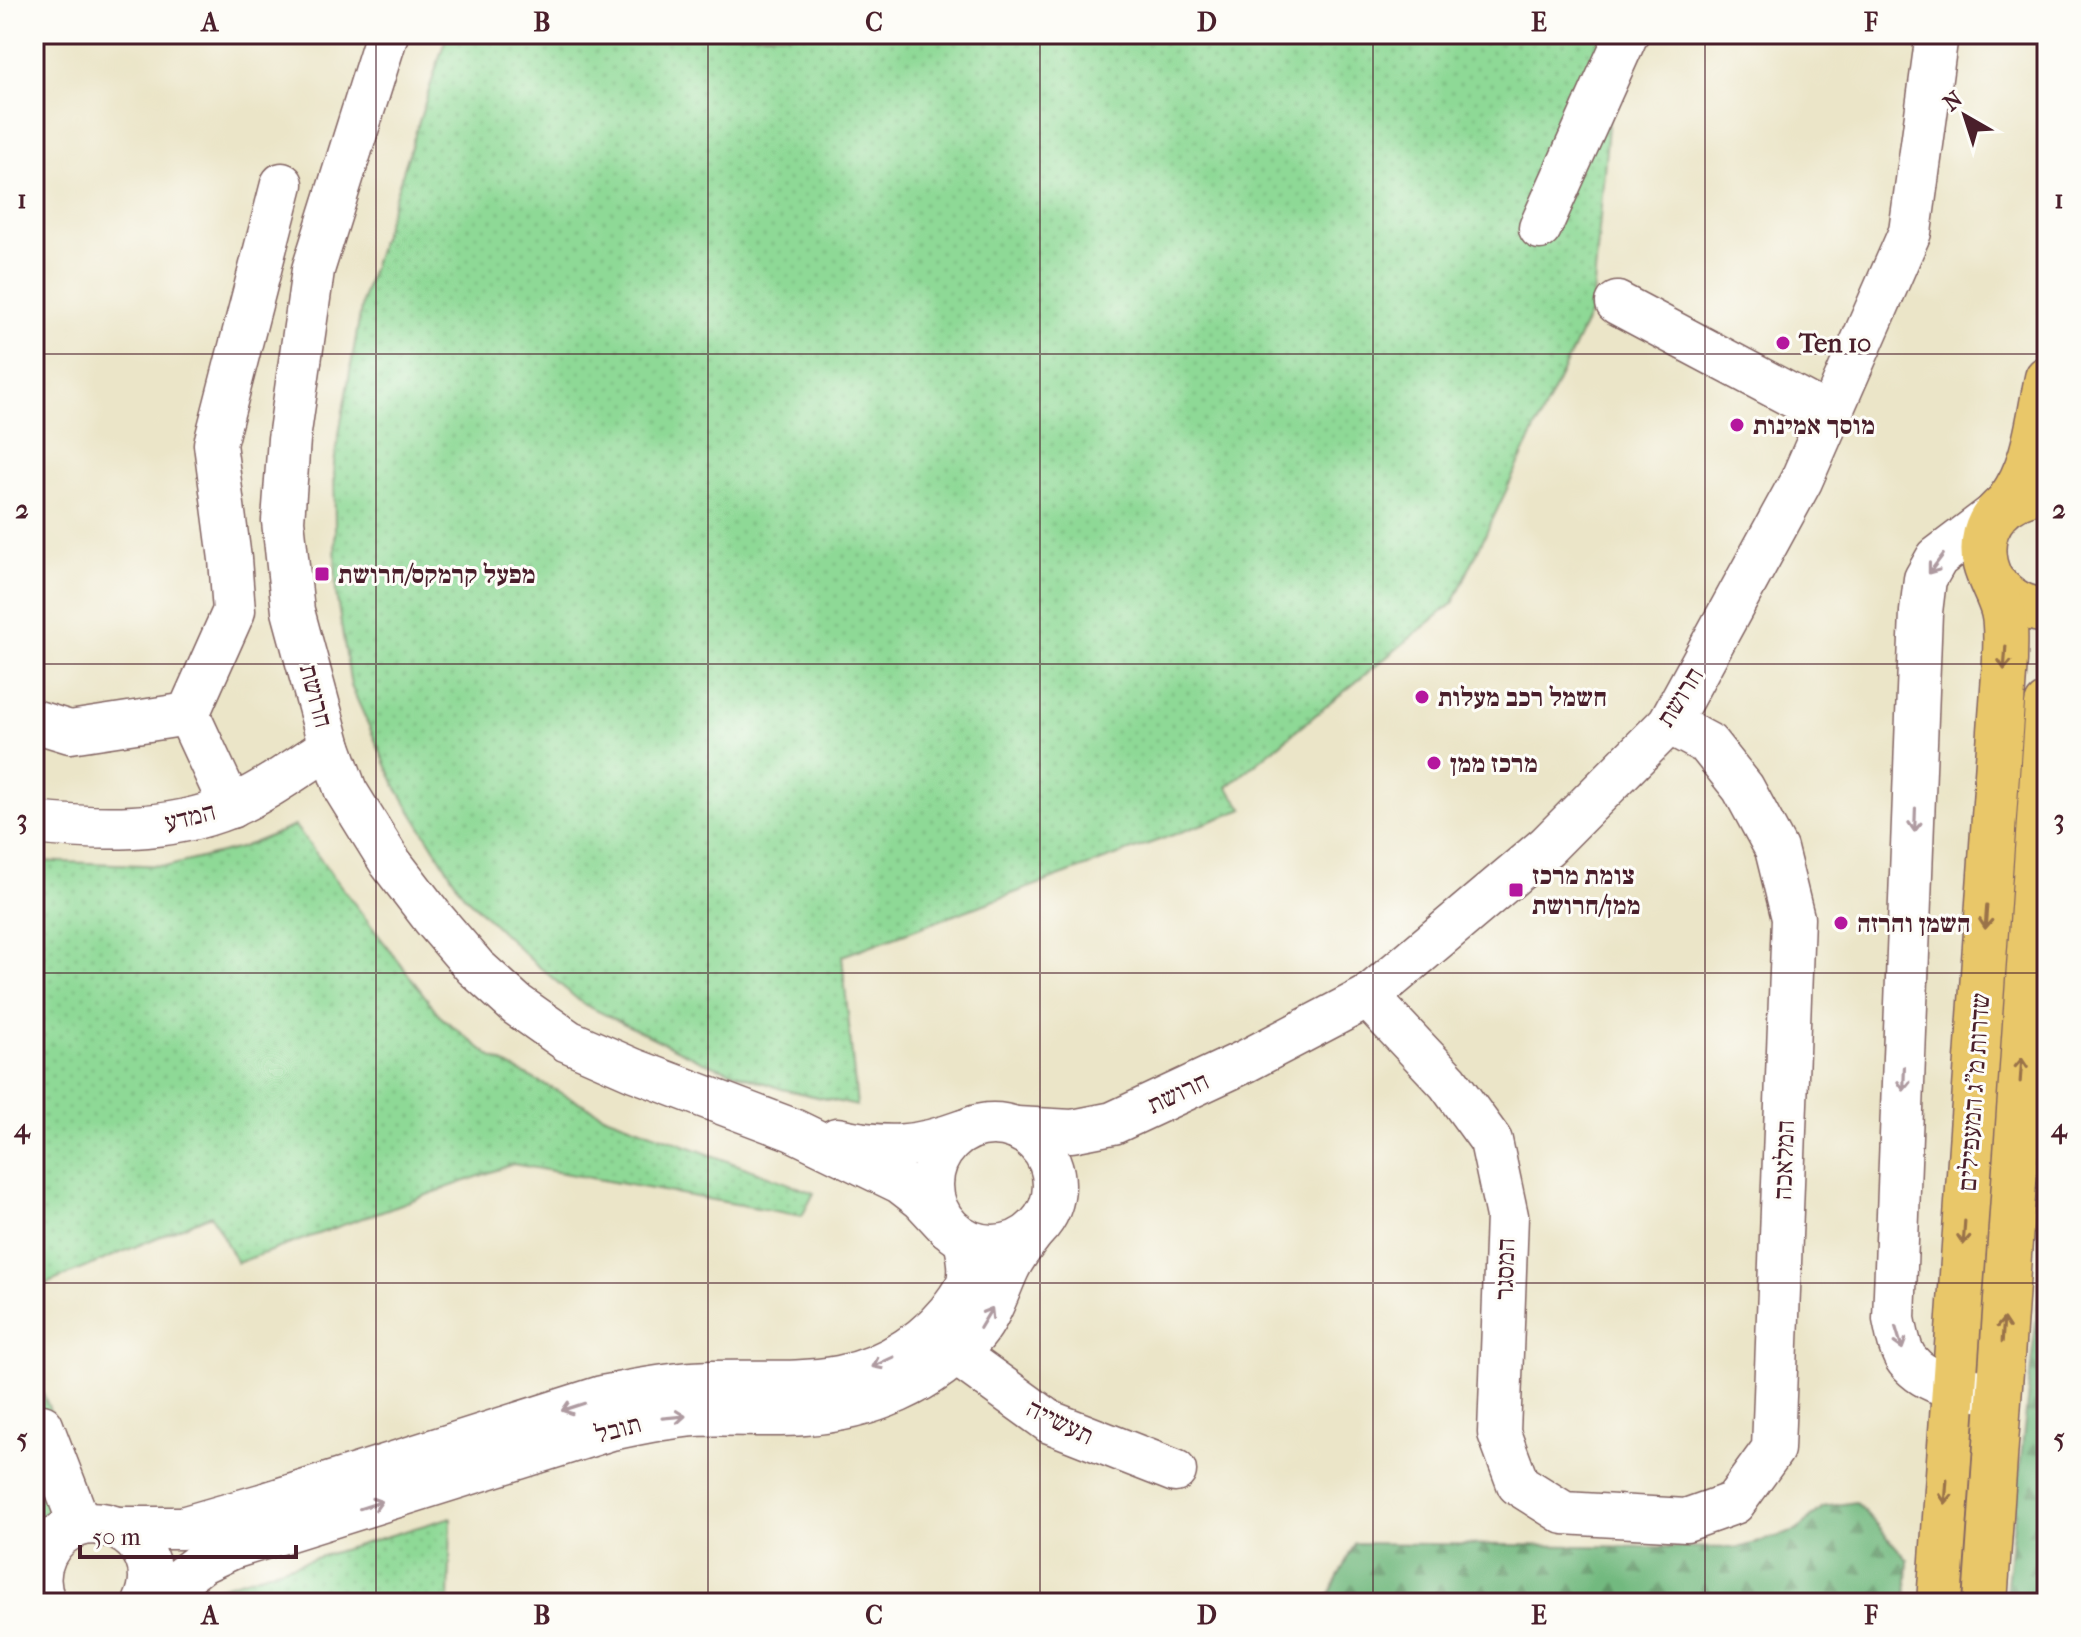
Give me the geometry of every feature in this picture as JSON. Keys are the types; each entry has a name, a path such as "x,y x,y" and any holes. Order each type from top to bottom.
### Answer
{"main road":[{"path":"2017,501 2047,378"},
{"name":"שדרות מ\"ג המעפילים","path":"1939,1603 2005,660 2003,610 1985,563 1986,533 2017,501"},
{"path":"1992,582 2006,598 2033,610 2047,610"},
{"name":"שדרות מ\"ג המעפילים","path":"1985,1603 2047,705"}],"street":[{"name":"חרושת","path":"387,34 313,270 289,439 283,521 293,611 330,747 346,791 390,862 433,918 475,967 517,1005 568,1041 634,1070 793,1130 900,1182 957,1234"},
{"path":"1540,228 1627,34"},
{"name":"חרושת","path":"1044,1213 1067,1165 1081,1148 1113,1123 1259,1055 1368,997 1547,846 1669,723 1801,481 1910,232 1937,34"},
{"path":"231,807 188,714 234,611 215,444 282,184"},
{"path":"1617,303 1830,416"},
{"path":"1999,1392 1953,1389 1919,1371 1907,1359 1894,1319 1921,612 1925,579 1937,558 2017,501"},
{"path":"34,721 70,732 188,714"},
{"name":"המלאכה","path":"1610,1516 1686,1520 1734,1503 1773,1449 1793,918 1776,849 1743,788 1708,744 1669,723"},
{"name":"המדע","path":"34,823 75,827 174,825 231,807 330,747"},
{"name":"המסגר","path":"1368,997 1448,1082 1491,1141 1507,1216 1499,1433 1518,1484 1564,1513 1610,1516"},
{"name":"חרושת","path":"1016,1128 1072,1131 1113,1123"},
{"path":"998,1124 1016,1128 1036,1142 1051,1163 1055,1180 1044,1213 1020,1240 1002,1246 983,1246 957,1234 938,1212 932,1194 932,1176 938,1158 963,1131 980,1125 998,1124"},
{"name":"חרושת","path":"793,1130 844,1141 902,1147 930,1143 963,1131"},
{"name":"תובל","path":"146,1603 202,1562 232,1548 611,1429 697,1415 804,1414 848,1409 887,1397 923,1379 956,1354 977,1332 997,1299 1019,1249 1044,1213"},
{"name":"תובל","path":"70,1540 182,1528 602,1397 653,1386 695,1382 802,1381 841,1377 875,1366 934,1330 968,1285 969,1261 957,1234"},
{"name":"תעשייה","path":"956,1354 1050,1422 1175,1471"},
{"path":"42,1426 70,1540"},
{"path":"45,1603 40,1581 41,1563 70,1540 134,1539 145,1554 151,1572 146,1603"}],"green space":[{"path":"447,34 1616,34 1592,309 1453,603 1227,787 1244,809 842,956 857,1106 782,1089 701,1061 583,1004 530,959 463,894 396,787 351,686 336,593 334,463 363,297"},
{"path":"295,826 441,1017 493,1058 608,1117 814,1193 802,1216 513,1164 237,1263 211,1215 34,1289 34,861 169,866 240,848"},
{"path":"2047,1263 2047,1603 2005,1603 2042,1265"},
{"path":"34,1371 83,1492 48,1510 34,1522"},
{"path":"1856,1502 1908,1560 1906,1603 1325,1603 1355,1543 1738,1548 1796,1531 1823,1507"},
{"path":"451,1517 449,1603 190,1603 206,1591"}],"place":[{"name":"Ten 10","path":"1783,343"},
{"name":"מוסך אמינות","path":"1737,425"},
{"name":"מפעל קרמקס/חרושת","path":"322,574"},
{"name":"חשמל רכב מעלות","path":"1422,697"},
{"name":"מרכז ממן","path":"1434,763"},
{"name":"צומת מרכז ממן/חרושת","path":"1516,890"},
{"name":"השמן והרזה","path":"1841,923"}]}
